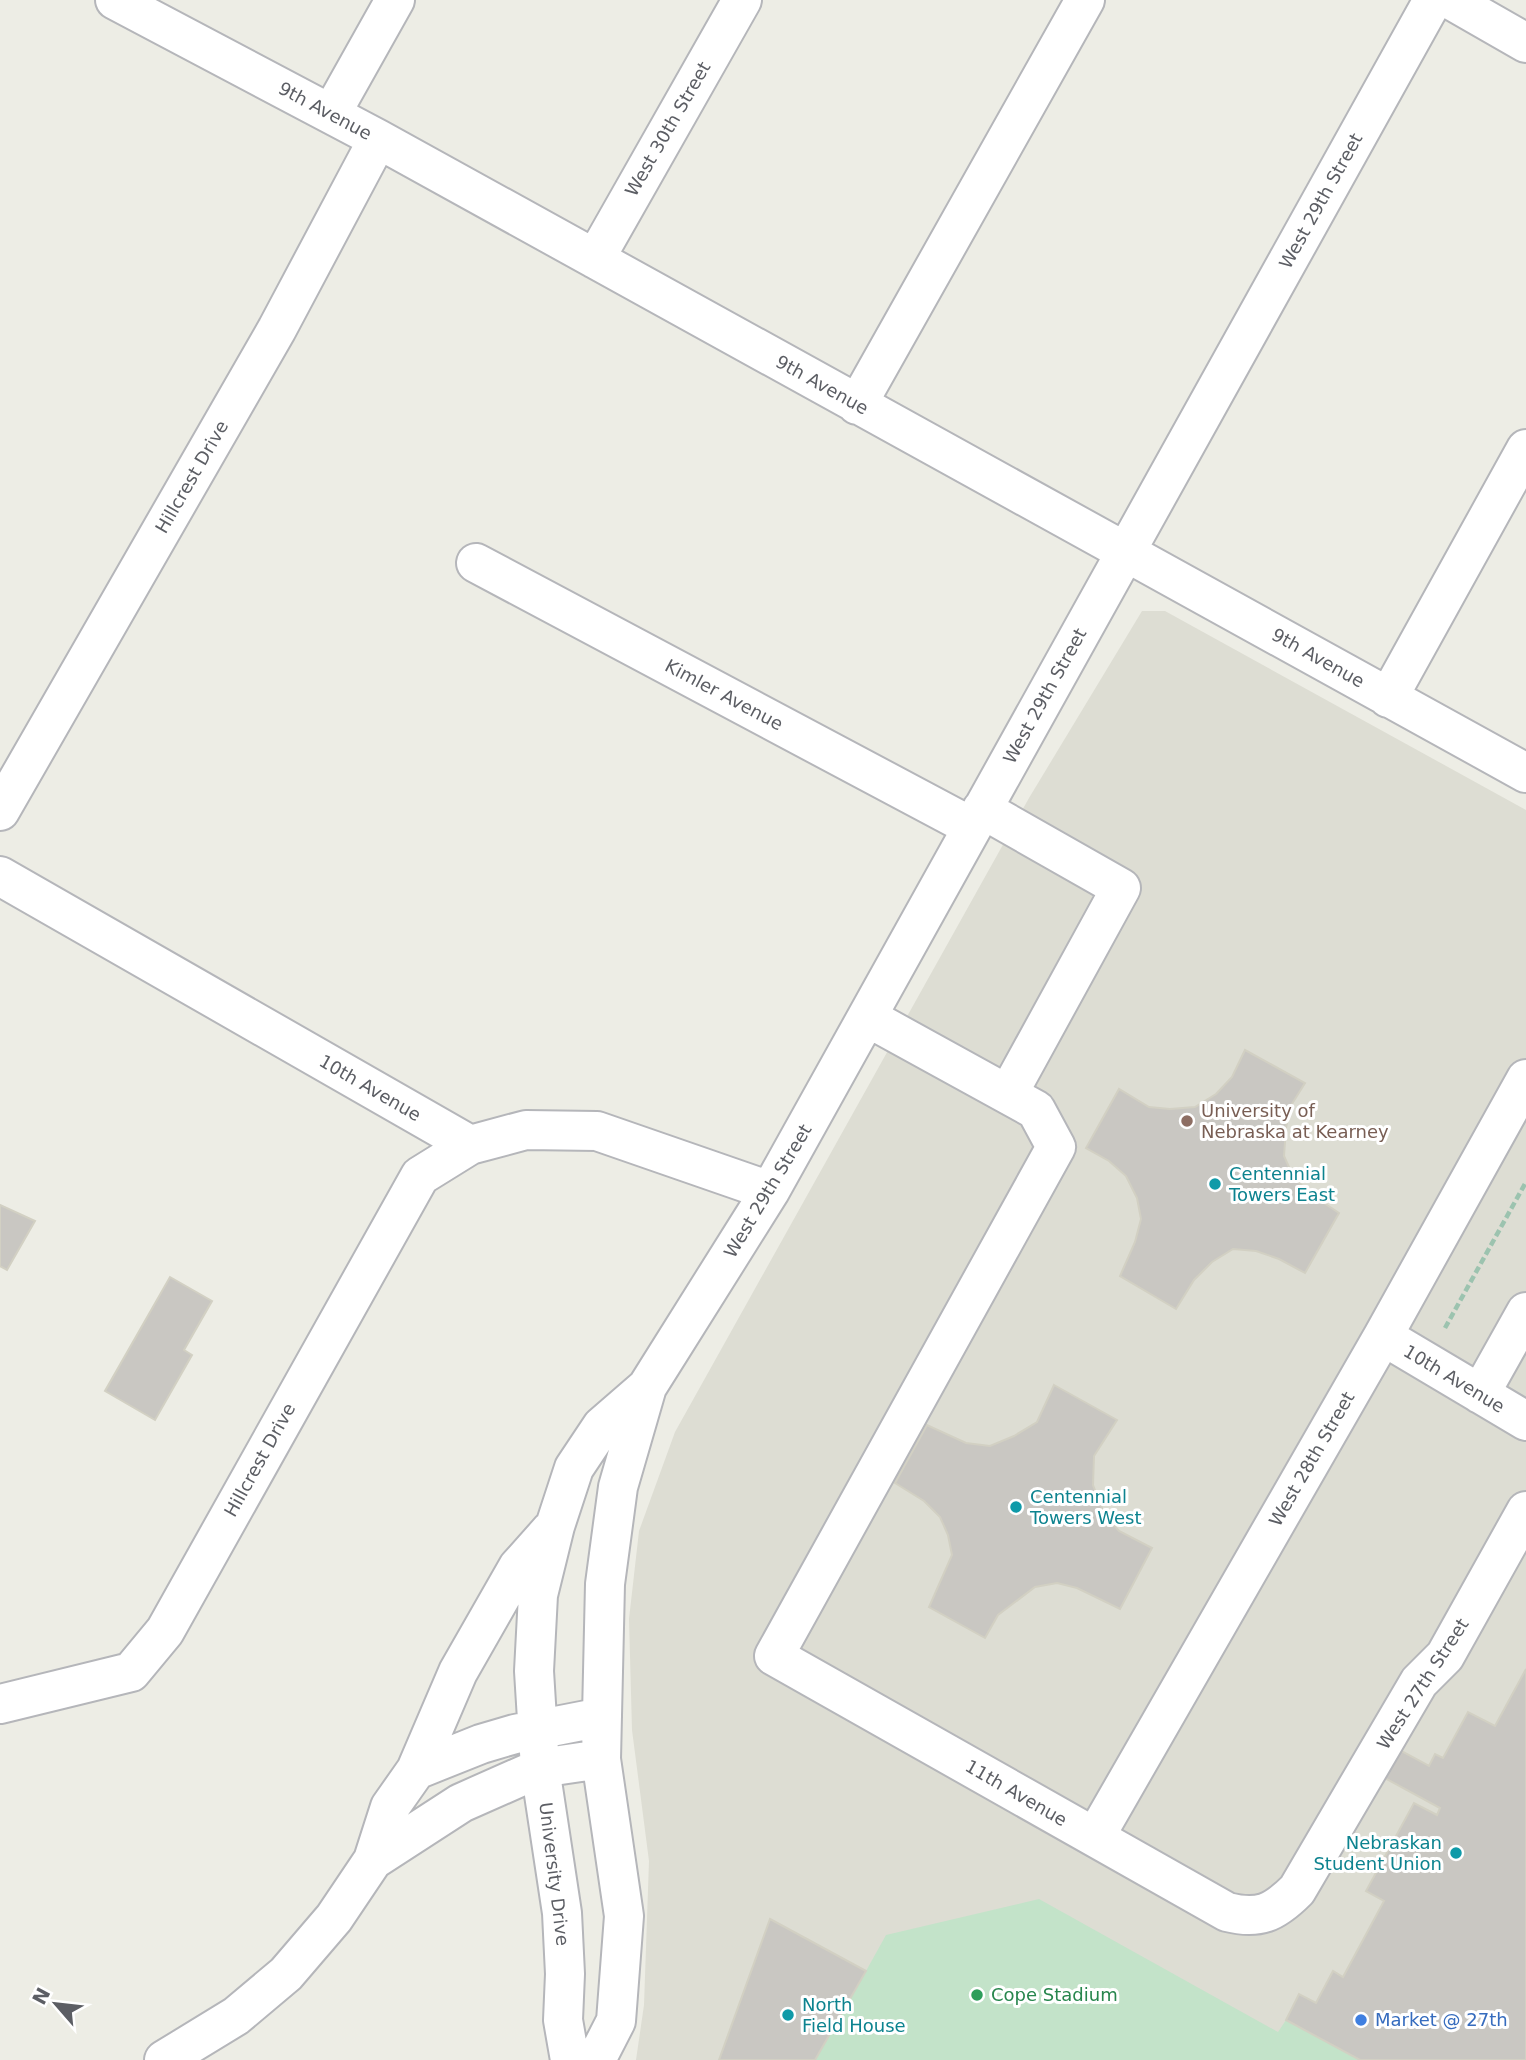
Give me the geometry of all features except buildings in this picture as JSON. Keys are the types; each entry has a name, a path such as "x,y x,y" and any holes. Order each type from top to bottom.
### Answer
{"street":[{"name":"9th Avenue","path":"115,0 378,139 1526,773"},
{"path":"331,114 395,0"},
{"name":"West 30th Street","path":"595,259 742,0"},
{"path":"857,405 1084,0"},
{"name":"West 29th Street","path":"601,1759 605,1584 618,1487 647,1387 770,1191 1433,0"},
{"path":"1451,0 1526,43"},
{"name":"Hillcrest Drive","path":"0,811 277,329 378,139"},
{"path":"1388,698 1526,449"},
{"name":"Kimler Avenue","path":"476,563 977,818 1074,861 1121,888 1008,1094"},
{"name":"10th Avenue","path":"0,876 470,1145"},
{"path":"867,1017 1008,1094"},
{"name":"West 28th Street","path":"1095,1837 1526,1079"},
{"name":"11th Avenue","path":"1008,1094 1036,1110 1056,1147 774,1656 1227,1912 1245,1917 1262,1914"},
{"path":"470,1145 526,1130 597,1131 770,1191"},
{"name":"Hillcrest Drive","path":"0,1704 131,1672 164,1631 420,1176 470,1145"},
{"path":"1480,1394 1526,1312"},
{"name":"10th Avenue","path":"1382,1336 1526,1421"},
{"name":"West 29th Street","path":"538,1729 534,1671 538,1595 573,1468 602,1426 647,1387"},
{"name":"West 27th Street","path":"1262,1914 1281,1906 1297,1890 1419,1682 1444,1656 1526,1511"},
{"path":"164,2060 236,2016 286,1974 334,1918 373,1860 390,1807 416,1770 457,1672 517,1567 555,1526"},
{"path":"416,1770 481,1744 538,1729 602,1717"},
{"name":"University Drive","path":"538,1729 540,1768 562,1913 564,2020 570,2060"},
{"path":"373,1860 461,1803 540,1768 601,1759 624,1916 616,2021 596,2060"}],"path":[{"path":"1443,1331 1526,1182"}],"shaded area":[{"name":"University of Nebraska at Kearney","path":"1142,611 1165,611 1526,810 1526,2060 636,2060 644,2005 649,1861 632,1730 629,1619 639,1531 675,1432 1029,798"}],"green space":[{"name":"Cope Stadium","path":"1039,1899 1278,2032 1286,2020 1360,2060 719,2060 770,1919 866,1971 886,1935"}],"place":[{"name":"University of Nebraska at Kearney","path":"1187,1121"},
{"name":"Centennial Towers East","path":"1215,1184"},
{"name":"Centennial Towers West","path":"1016,1507"},
{"name":"Nebraskan Student Union","path":"1456,1853"},
{"name":"Cope Stadium","path":"977,1995"},
{"name":"North Field House","path":"788,2015"},
{"name":"Market @ 27th","path":"1361,2020"}]}
